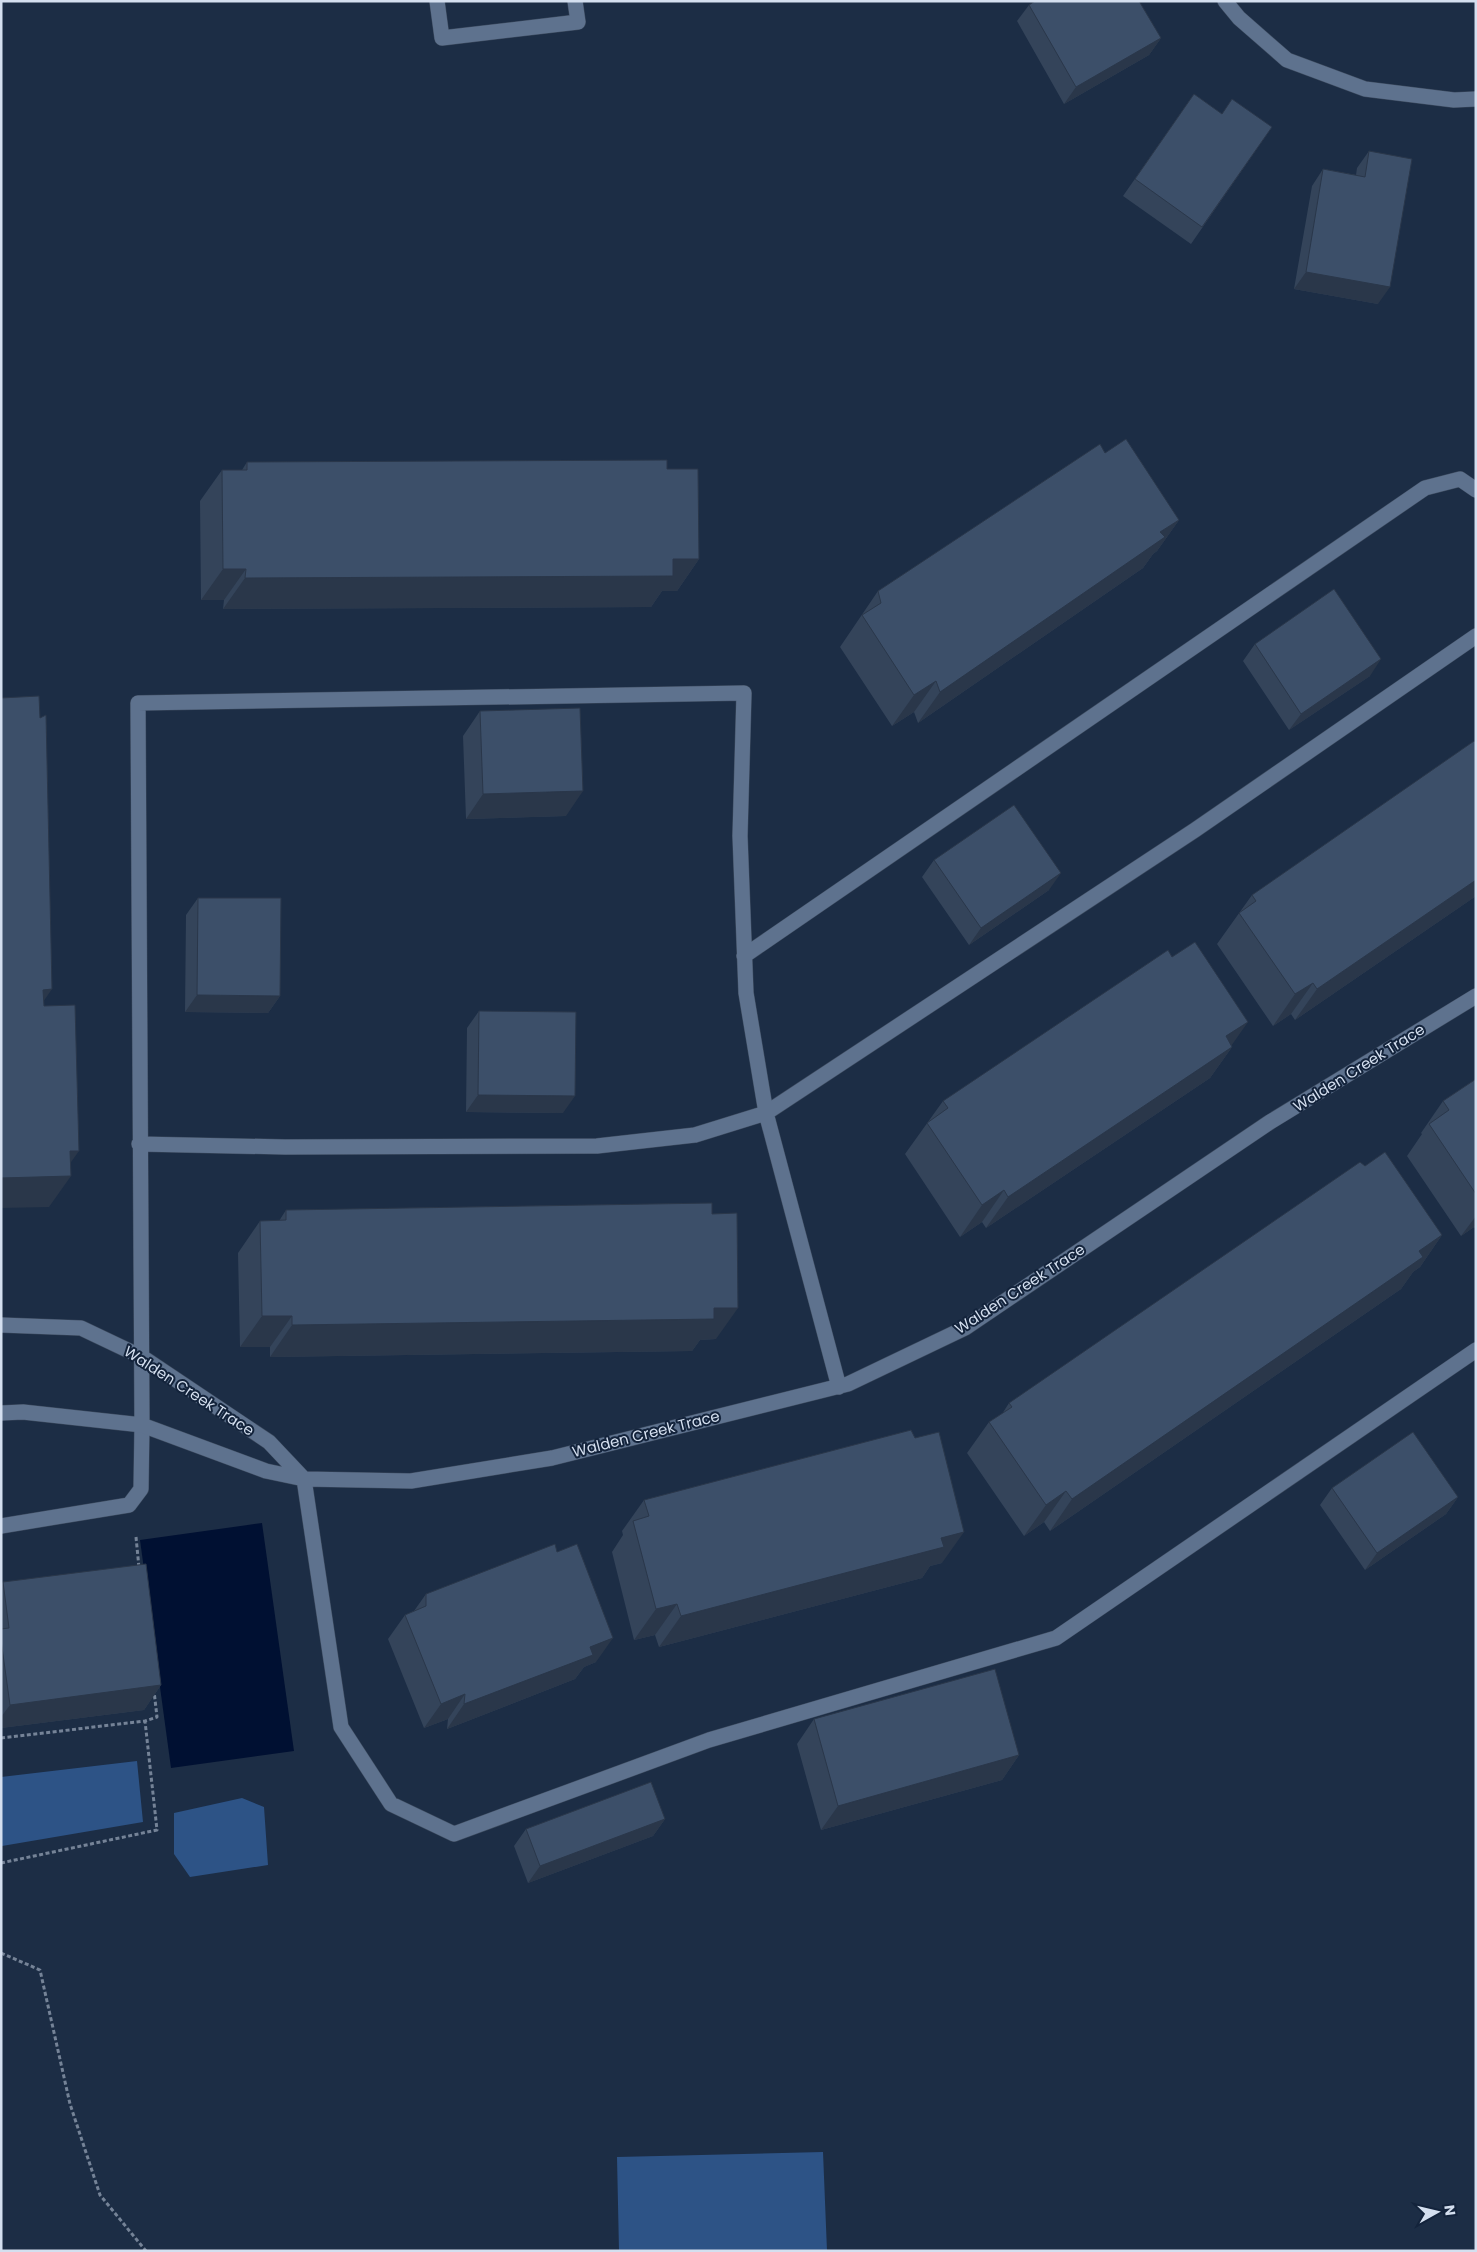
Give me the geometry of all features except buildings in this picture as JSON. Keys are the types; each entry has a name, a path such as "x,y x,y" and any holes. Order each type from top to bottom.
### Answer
{"street":[{"path":"437,1 442,38 578,22 575,1"},
{"path":"1225,1 1239,18 1287,60 1365,89 1454,100 1476,100"},
{"path":"744,956 1425,488 1460,479 1476,490"},
{"path":"139,1144 285,1147 597,1146 695,1134 766,1114 1195,830 1476,636"},
{"path":"1,1526 129,1505 141,1488 142,1357 139,1144 138,703 744,694 740,836 746,993 766,1114 840,1387"},
{"name":"Walden Creek Trace","path":"1,1413 23,1412 142,1425 266,1471 304,1478 411,1481 542,1459 840,1387 965,1328 1270,1122 1476,996"},
{"name":"Walden Creek Trace","path":"1,1325 81,1328 142,1357 270,1442 304,1478"},
{"path":"304,1478 341,1727 391,1804 454,1834 709,1740 1056,1638 1476,1350"}],"path":[{"path":"136,1537 140,1575"},
{"path":"1,1738 145,1721 157,1717 154,1689"},
{"path":"1,1863 157,1830 145,1721"},
{"path":"1,1953 40,1970 70,2104 100,2195 146,2251"}],"shaded area":[{"path":"262,1523 294,1751 171,1768 140,1540"},
{"path":"137,1761 143,1822 2,1846 1,1777"},
{"path":"242,1798 264,1807 268,1865 190,1877 174,1854 174,1813"},
{"path":"823,2152 827,2251 619,2251 617,2157"}]}
